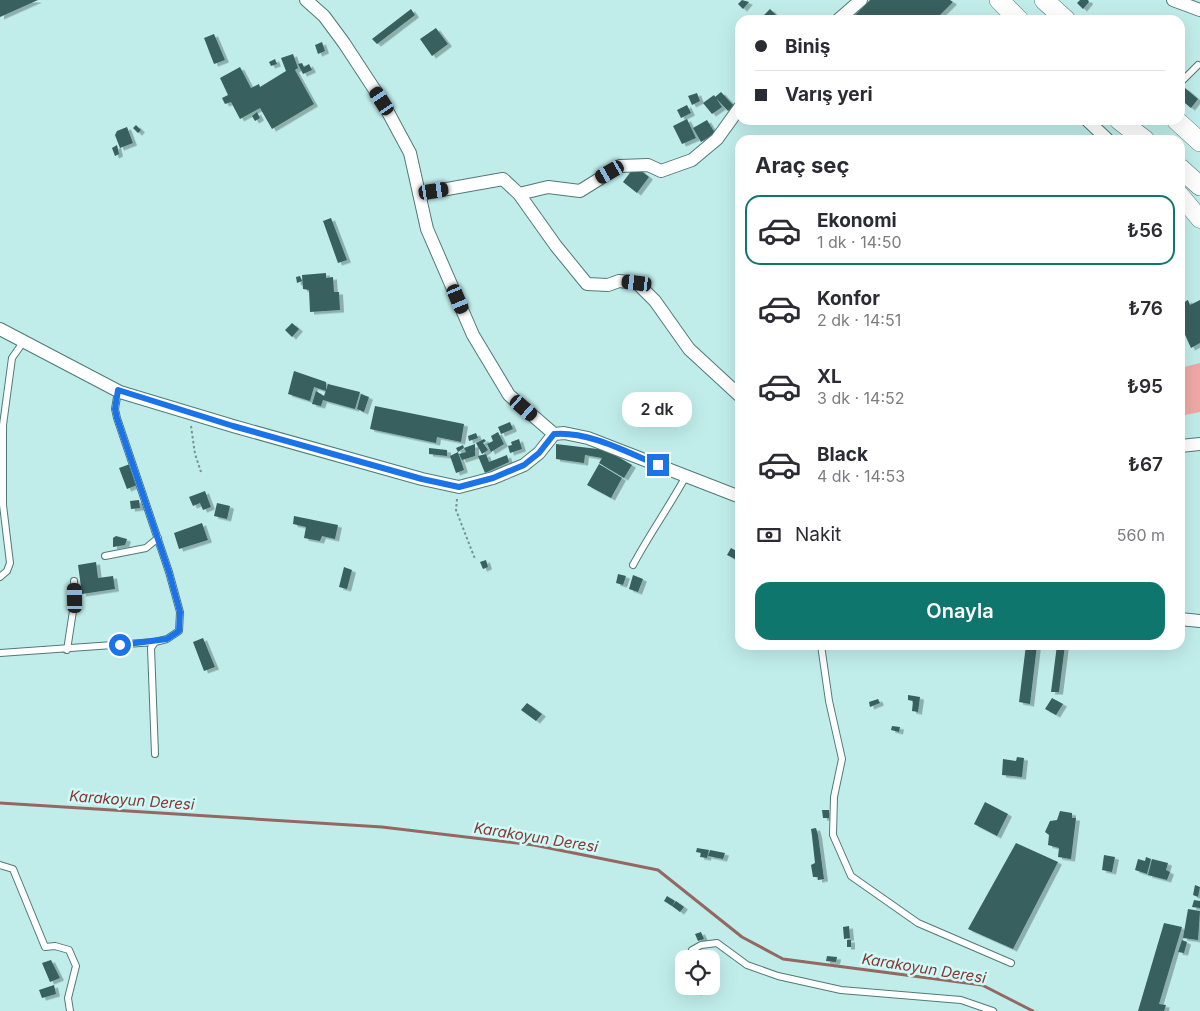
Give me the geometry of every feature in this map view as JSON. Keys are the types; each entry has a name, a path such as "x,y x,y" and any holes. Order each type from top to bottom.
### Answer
{"main road":[{"path":"999,0 1014,15"},
{"path":"1044,0 1060,15"},
{"path":"1122,125 1130,135"},
{"path":"1125,125 1138,135"},
{"path":"1181,125 1200,142"},
{"path":"1185,172 1200,186"},
{"path":"1185,201 1200,219"}],"street":[{"path":"306,0 324,16 344,43 382,101 410,153 427,229 473,335 509,395 554,434"},
{"path":"844,15 861,0"},
{"path":"1173,0 1200,10"},
{"path":"519,194 548,187 580,191 620,166 648,164 661,171 692,160 717,140 735,114"},
{"path":"1092,125 1103,135"},
{"path":"419,194 503,179 519,194 556,246 587,284 608,285 619,281 637,283 656,301 689,349 735,391"},
{"path":"0,329 118,390 190,413 422,479 459,487 493,478 524,465 539,453 554,434 564,433 588,438 735,495"},
{"path":"1185,446 1200,444"},
{"path":"1185,620 1200,621"}],"lane":[{"path":"1185,78 1198,65"},
{"path":"0,577 7,572 10,563 3,505 3,425 12,358 24,342"},
{"path":"0,653 67,650 155,642 167,639 179,631 180,612 158,538 117,418 115,409 118,390"},
{"path":"633,565 650,533 686,476"},
{"path":"105,556 146,548 158,538"},
{"path":"67,650 75,598 74,581"},
{"path":"155,642 151,648 155,754"},
{"path":"822,650 828,701 842,759 834,797 833,835 852,876 918,923 1011,963"},
{"path":"0,865 13,869 45,946 55,946 69,950 76,966 68,998 70,1011"},
{"path":"692,950 701,945 717,943 747,964 778,976 841,990 960,1000 993,1011"}],"path":[{"path":"190,413 192,436 201,472"},
{"path":"459,487 456,510 475,559"}],"shaded area":[{"path":"1200,363 1200,412 1185,415 1185,367"}],"building":[{"path":"0,0 38,0 0,17"},
{"path":"742,0 749,2 743,9 738,4"},
{"path":"870,0 950,0 953,2 940,15 855,15"},
{"path":"1080,0 1088,0 1089,2 1083,9 1077,3"},
{"path":"411,9 415,15 377,44 372,39"},
{"path":"770,9 776,15 764,15"},
{"path":"436,28 448,44 432,56 420,39"},
{"path":"214,34 225,60 214,64 204,38"},
{"path":"322,42 325,51 318,54 315,45"},
{"path":"293,54 298,68 295,70 314,104 272,129 260,108 240,119 231,102 225,104 222,98 228,95 220,78 240,67 251,88 259,84 260,87 286,71 281,58"},
{"path":"275,59 277,64 271,66 269,62"},
{"path":"302,63 304,67 309,64 312,70 303,74 298,64"},
{"path":"1185,88 1198,99 1191,108 1185,103"},
{"path":"721,92 734,106 728,111 715,97"},
{"path":"697,93 700,101 692,105 688,96"},
{"path":"714,95 722,107 712,114 703,103"},
{"path":"687,105 691,113 681,118 677,110"},
{"path":"257,112 260,118 255,121 252,116"},
{"path":"687,119 696,138 682,144 673,126"},
{"path":"707,120 715,133 701,142 693,128"},
{"path":"136,125 141,130 138,133 133,128"},
{"path":"127,127 133,143 120,148 115,135 117,131"},
{"path":"117,145 119,154 115,156 112,148"},
{"path":"635,166 649,177 637,193 623,182"},
{"path":"331,218 347,260 338,263 323,221"},
{"path":"326,273 326,278 333,277 334,292 339,292 340,310 310,312 309,290 303,289 302,275"},
{"path":"300,276 302,281 297,283 296,277"},
{"path":"1188,300 1190,305 1200,300 1200,343 1191,348 1185,335 1185,302"},
{"path":"292,323 299,329 292,337 285,330"},
{"path":"294,371 326,382 326,391 314,387 310,401 288,394"},
{"path":"328,384 360,392 355,409 323,400 321,406 312,404 316,391 324,396"},
{"path":"361,394 369,397 364,412 357,409"},
{"path":"375,406 464,424 461,442 437,437 436,443 370,429"},
{"path":"510,422 513,429 501,434 498,427"},
{"path":"498,432 504,444 491,452 487,444 493,441 491,436"},
{"path":"476,433 478,438 469,441 468,436"},
{"path":"484,439 486,441 483,443 488,450 482,454 476,443"},
{"path":"519,439 522,449 510,453 508,446 512,445 511,442"},
{"path":"475,444 475,456 462,460 459,454 466,452 464,448"},
{"path":"556,444 606,450 632,465 624,478 599,463 602,458 585,455 584,463 556,459"},
{"path":"463,445 464,448 458,452 456,448"},
{"path":"429,448 447,450 447,456 429,454"},
{"path":"458,452 464,470 456,473 450,456"},
{"path":"486,454 489,462 507,455 509,462 485,473 478,456"},
{"path":"130,464 137,485 127,489 119,468"},
{"path":"599,464 622,478 611,498 587,485"},
{"path":"205,491 211,507 203,510 200,503 193,506 189,497"},
{"path":"139,500 140,508 131,509 130,501"},
{"path":"217,503 230,506 227,519 214,516"},
{"path":"294,516 338,525 335,539 322,536 320,541 304,538 306,527 293,524"},
{"path":"202,523 208,540 179,549 174,533"},
{"path":"116,536 127,539 125,545 113,547 113,538"},
{"path":"731,548 735,550 735,559 727,555"},
{"path":"486,560 488,567 483,569 480,562"},
{"path":"96,562 98,578 113,576 115,589 82,594 78,565"},
{"path":"344,567 352,570 347,589 339,587"},
{"path":"618,574 626,576 623,585 616,583"},
{"path":"633,575 643,579 638,592 629,589"},
{"path":"203,638 215,667 204,671 193,642"},
{"path":"1025,650 1036,650 1030,704 1019,702"},
{"path":"1056,650 1064,650 1059,692 1051,692"},
{"path":"908,695 920,697 918,712 912,711 913,701 908,700"},
{"path":"1052,698 1063,704 1056,715 1045,709"},
{"path":"878,699 880,703 870,707 869,702"},
{"path":"527,703 542,714 536,721 521,710"},
{"path":"892,726 900,727 899,732 891,730"},
{"path":"1017,757 1024,758 1022,777 1002,775 1003,759 1016,761"},
{"path":"985,802 1008,814 997,836 974,824"},
{"path":"822,810 829,810 829,818 823,818"},
{"path":"1060,811 1072,813 1072,818 1076,818 1071,859 1058,857 1059,848 1048,845 1049,835 1045,832 1050,821 1057,820"},
{"path":"816,828 818,835 812,836 811,829"},
{"path":"818,835 824,879 818,880 818,877 813,877 811,865 815,863 812,836"},
{"path":"1016,843 1058,862 1013,949 968,929"},
{"path":"697,848 709,850 707,858 700,857 701,853 696,852"},
{"path":"710,850 725,853 723,859 708,856"},
{"path":"1104,855 1115,857 1112,872 1102,870"},
{"path":"1146,857 1151,859 1147,874 1135,870 1138,859 1145,861"},
{"path":"1152,859 1168,863 1166,870 1170,872 1167,880 1148,875"},
{"path":"1195,885 1200,887 1198,897 1193,895"},
{"path":"667,896 675,901 672,906 664,901"},
{"path":"1194,900 1200,901 1200,908 1192,907"},
{"path":"676,901 684,907 680,912 672,906"},
{"path":"1188,909 1200,911 1198,940 1183,938"},
{"path":"1164,923 1182,927 1159,1004 1166,1005 1164,1011 1138,1011"},
{"path":"849,926 850,938 844,939 843,927"},
{"path":"701,932 704,939 698,941 695,934"},
{"path":"847,940 851,940 851,947 847,947"},
{"path":"1182,940 1187,942 1184,953 1178,952"},
{"path":"827,956 837,957 836,962 826,961"},
{"path":"51,960 60,978 50,982 42,963"},
{"path":"54,985 56,994 42,998 39,990"}],"waterway":[{"name":"Karakoyun Deresi","path":"0,803 382,827 534,845 658,870 742,937 783,959 982,985 1033,1011"}],"route":[{"path":"120,645 167,639 179,631 180,612 169,572 117,418 115,409 118,390 233,426 422,479 459,487 493,478 524,465 539,453 547,440 554,434 564,433 588,438 658,465"}]}
